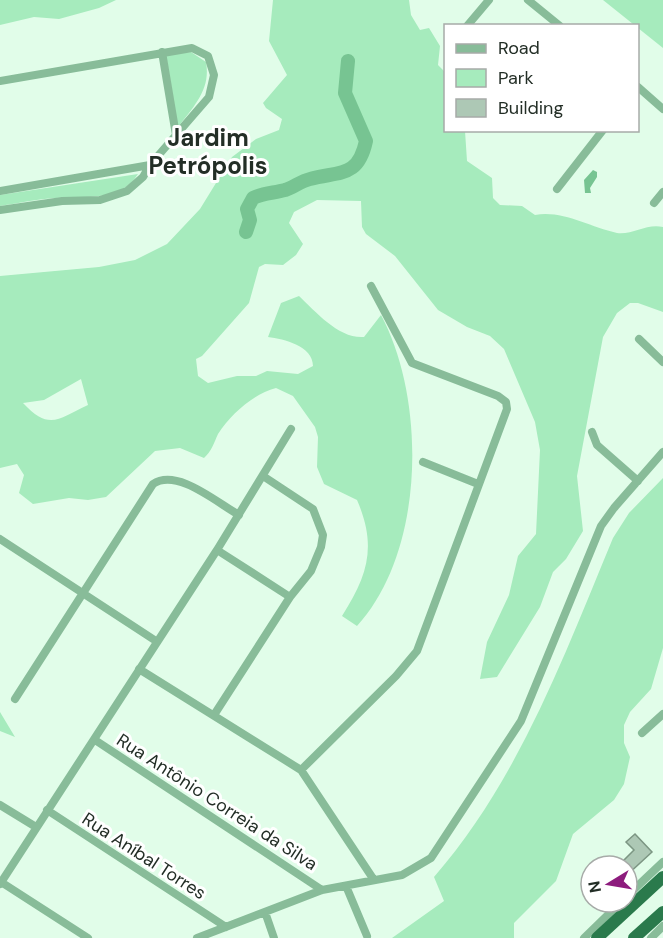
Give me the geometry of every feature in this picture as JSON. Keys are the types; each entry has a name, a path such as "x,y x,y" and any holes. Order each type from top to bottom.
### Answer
{"highway":[{"path":"597,938 663,878"},
{"path":"634,938 663,912"}],"street":[{"path":"469,24 489,0"},
{"path":"528,0 558,24"},
{"path":"0,81 162,52 198,49 208,56 212,66 213,84 209,97 134,186 118,195 100,200 62,201 0,210"},
{"path":"162,52 176,135"},
{"path":"639,88 663,109"},
{"path":"557,189 601,132"},
{"path":"0,191 150,165"},
{"path":"654,203 663,192"},
{"path":"301,770 396,676 417,651 478,484 506,415 507,405 498,396 412,363 371,286"},
{"path":"639,339 663,362"},
{"path":"88,938 0,883 217,550 291,429"},
{"path":"592,432 597,445 638,481"},
{"path":"197,938 322,890 402,875 431,858 513,735 601,526 663,452"},
{"path":"423,462 478,484"},
{"path":"214,715 290,597 311,572 323,535 314,509 263,476"},
{"path":"15,699 150,486 164,478 178,479 239,515"},
{"path":"0,539 156,641"},
{"path":"217,550 290,597"},
{"path":"139,669 301,770 374,880"},
{"path":"642,733 663,714"},
{"name":"Rua Antônio Correia da Silva","path":"95,740 322,890"},
{"path":"0,805 36,827"},
{"name":"Rua Aníbal Torres","path":"47,810 226,927"},
{"path":"639,885 663,862"},
{"path":"346,886 367,936"},
{"path":"264,912 274,938"},
{"path":"584,938 609,914"},
{"path":"651,938 663,927"}],"green space":[{"path":"0,0 116,0 99,8 59,19 34,17 0,25"},
{"path":"273,0 409,0 411,15 420,30 429,28 440,46 438,65 444,71 444,132 465,132 467,161 492,178 493,198 500,205 522,206 535,215 566,217 617,233 663,227 663,312 638,303 630,303 617,313 603,337 577,476 583,531 566,559 553,572 540,607 497,677 480,679 487,642 509,595 518,556 536,534 540,450 535,422 504,349 490,336 467,327 438,310 395,256 366,234 362,227 361,201 317,200 294,212 289,223 303,244 296,255 283,265 265,264 259,267 249,303 202,356 196,359 198,376 208,383 237,376 256,376 267,371 298,374 313,366 308,353 289,342 268,337 281,303 299,296 320,317 346,334 355,336 364,337 381,315 396,350 406,389 412,432 412,475 407,518 396,558 379,595 357,626 342,616 358,587 367,560 367,532 363,517 357,500 324,484 317,467 318,437 315,427 293,396 276,388 259,395 236,412 218,434 204,458 180,448 155,451 106,497 88,500 69,498 33,504 19,493 24,475 17,464 0,468 0,276 99,267 135,260 167,244 200,209 232,157 256,139 279,130 282,119 266,108 263,103 287,75 269,41","holes":["81,379 88,405 62,418 48,420 40,417 23,403 44,400"]},
{"path":"603,0 663,0 663,48 639,29 639,24 633,24"},
{"path":"191,52 206,62 206,81 200,97 178,127 166,55"},
{"path":"138,174 122,190 112,194 42,199 0,206 0,195"},
{"path":"663,478 663,648 651,689 630,712 624,725 624,743 630,757 624,784 614,800 573,834 556,881 514,923 514,938 392,938 444,901 434,877 464,839 515,758 557,671 613,538 629,513"},
{"path":"0,712 15,737 0,731"}],"shaded area":[{"path":"593,170 597,172 597,177 590,188 591,193 585,193 584,180"}],"building":[{"path":"635,834 652,852 639,864 639,854 630,854 634,850 626,842"}],"waterway":[{"path":"246,232 250,220 247,209 253,198 285,190 307,180 346,171 353,167 363,153 366,141 345,93 348,61"}],"district":[{"name":"Jardim Petrópolis","path":"208,151"}]}
